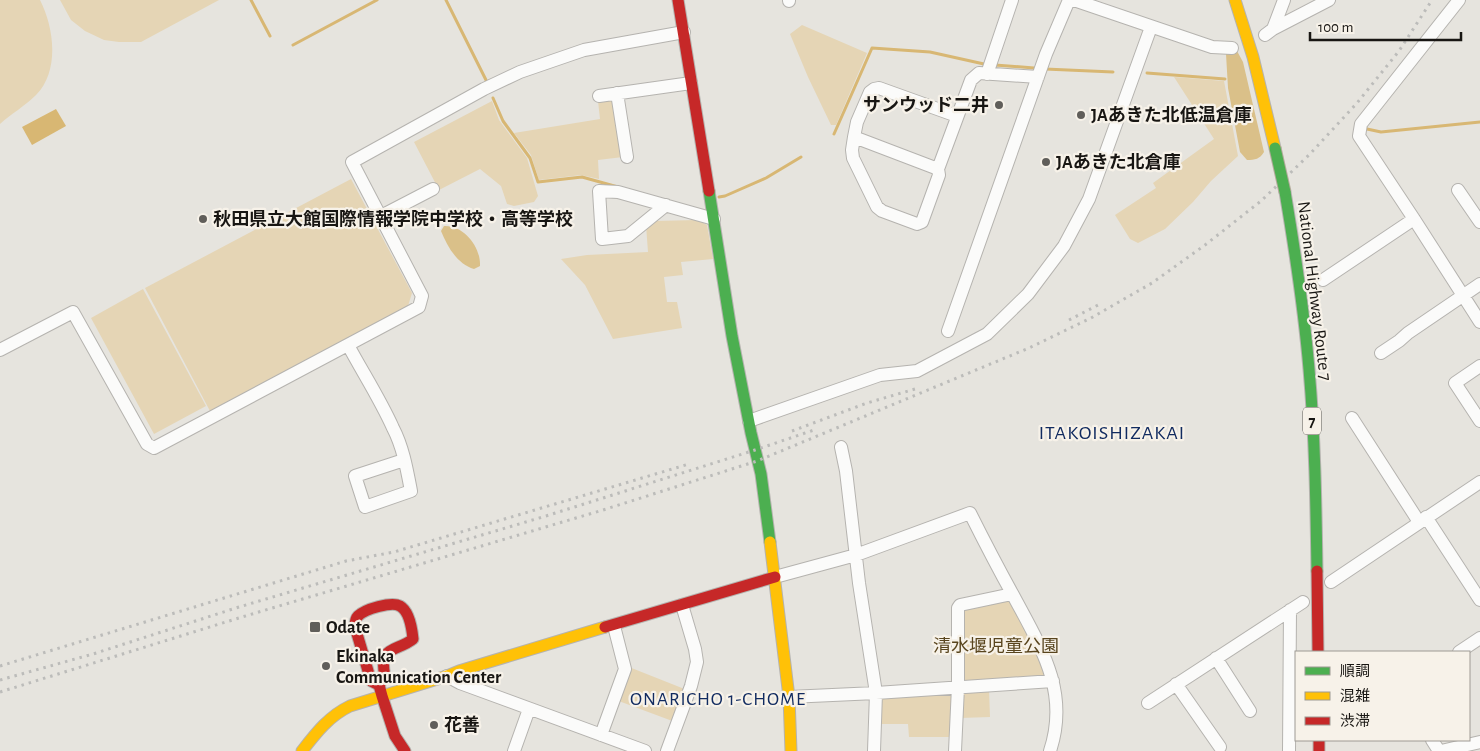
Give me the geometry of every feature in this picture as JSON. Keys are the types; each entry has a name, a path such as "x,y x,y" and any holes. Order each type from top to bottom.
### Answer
{"main road":[{"path":"678,0 732,336 761,474 789,697 791,751"},
{"name":"National Highway Route 7","path":"1235,0 1253,57 1275,148 1285,192 1299,277 1309,370 1313,436 1318,651"},
{"path":"302,751 323,725 336,713 380,690 447,676 775,577"},
{"path":"380,690 385,676 382,667 385,656 394,648 412,640 413,636 406,612 397,604 361,613 356,617 355,627 371,680 380,690 395,736 405,751"}],"street":[{"path":"987,74 1012,0"},
{"path":"948,331 1038,77 1069,0"},
{"path":"1074,0 1212,47 1232,48"},
{"path":"1284,0 1269,32 1329,0"},
{"path":"1459,0 1361,124 1359,136 1480,322"},
{"path":"749,421 880,376 917,371 987,334 1028,294 1064,246 1089,199 1151,26"},
{"path":"0,350 73,312 147,444 154,448 419,307 422,296 352,162 520,72 584,50 684,32"},
{"path":"957,116 879,88 870,92 854,130 852,150 853,158 877,207 882,211 917,224 922,222 957,116 971,80 979,73 1038,77"},
{"path":"599,96 692,83"},
{"path":"618,93 627,157"},
{"path":"854,137 938,169"},
{"path":"381,216 433,189"},
{"path":"1458,190 1480,222"},
{"path":"666,205 628,236 602,239 599,191 618,192 666,205 714,219"},
{"path":"1323,280 1414,219"},
{"path":"1381,353 1480,284"},
{"path":"348,346 394,428 404,460 411,491 365,507 354,476 404,460"},
{"path":"1480,366 1455,383 1480,421"},
{"path":"1352,418 1480,600"},
{"path":"841,447 846,471 859,583 876,693 874,751"},
{"path":"1331,582 1480,482"},
{"path":"775,577 856,554 970,513 1040,645 1053,681 1056,712 1054,740 1050,751"},
{"path":"955,751 958,687 958,608 960,605 1012,594"},
{"path":"1148,703 1303,602"},
{"path":"667,751 691,686 697,662 682,605"},
{"path":"1289,751 1290,610"},
{"path":"600,735 626,669 614,626"},
{"path":"1460,651 1480,638"},
{"path":"1216,658 1250,711"},
{"path":"447,676 460,683 645,751"},
{"path":"789,697 1053,681"},
{"path":"1176,684 1220,747"},
{"path":"514,751 529,709"},
{"path":"1440,751 1480,742"}],"green space":[{"path":"0,0 40,0 49,23 52,62 44,85 36,95 0,124"},
{"path":"60,0 219,0 141,42 119,42 104,40 85,31 71,20"},
{"path":"802,25 867,53 836,125 831,125 790,34"},
{"path":"1174,77 1224,81 1238,156 1165,229 1138,243 1130,239 1115,215 1156,188 1153,183 1214,139"},
{"path":"492,101 499,120 527,158 538,196 534,202 514,206 507,204 501,186 480,169 439,190 414,142"},
{"path":"598,101 614,101 623,157 598,160 599,179 581,175 539,180 531,155 514,133 600,119"},
{"path":"351,179 412,293 408,306 210,411 145,288"},
{"path":"698,220 707,225 713,259 681,262 683,275 664,277 667,302 677,302 682,328 613,339 585,285 561,259 587,255 648,252 646,225 654,221"},
{"path":"143,289 206,406 154,434 91,318"},
{"name":"清水堰児童公園","path":"1012,598 1035,641 1048,680 961,685 962,607"},
{"path":"629,667 687,690 675,722 616,700"},
{"path":"989,689 990,717 960,718 964,691"},
{"path":"947,692 952,695 950,737 909,737 908,724 880,724 879,701 883,696"}],"shaded area":[{"path":"1230,51 1237,51 1243,62 1264,152 1259,158 1247,160 1240,152 1228,88 1226,54"},
{"path":"56,109 66,126 32,145 22,127"},
{"path":"444,226 458,229 470,238 478,252 480,266 474,269 458,259 446,243 441,231"}],"waterway":[{"path":"251,0 270,36"},
{"path":"293,45 377,0"},
{"path":"446,0 486,80"},
{"path":"834,134 872,48 930,52 984,64"},
{"path":"995,65 1034,68"},
{"path":"1045,69 1113,72"},
{"path":"1147,73 1225,79"},
{"path":"493,98 503,121 530,158 538,182 582,177 618,187"},
{"path":"1367,129 1381,132 1480,122"},
{"path":"719,197 766,178 801,157"}],"railway":[{"path":"0,692 242,617 603,510 757,461 1029,348 1091,318 1152,283 1261,201 1310,154 1357,103 1399,51 1432,0"},
{"path":"1069,320 1102,303"},
{"path":"792,431 867,403 915,389"},
{"path":"0,680 93,654 239,607 546,516 814,430"},
{"path":"0,666 346,561 394,552 689,464"}],"traffic: fast":[{"path":"1275,148 1285,192"},
{"path":"709,191 732,336 761,474 770,542"},
{"path":"1285,192 1299,280 1309,369 1314,445 1317,571"}],"traffic: slow":[{"path":"1235,0 1253,57 1275,148"},
{"path":"770,542 789,697 791,751"},
{"path":"302,751 329,720 350,706 605,627"}],"traffic: jam":[{"path":"678,0 709,191"},
{"path":"1317,571 1318,651"},
{"path":"605,627 775,577"},
{"path":"379,685 385,676 384,659 387,654 413,639 411,625 406,612 400,606 391,604 379,606 361,613 355,621 355,627 371,681 379,685 382,696"},
{"path":"382,696 395,736 405,751"},
{"path":"1319,741 1319,751"}],"place":[{"name":"サンウッド二井","path":"999,105"},
{"name":"JAあきた北低温倉庫","path":"1081,115"},
{"name":"JAあきた北倉庫","path":"1046,162"},
{"name":"秋田県立大館国際情報学院中学校・高等学校","path":"203,219"},
{"name":"Odate","path":"315,627"},
{"name":"Ekinaka Communication Center","path":"326,666"},
{"name":"花善","path":"434,725"}],"district":[{"name":"ITAKOISHIZAKAI","path":"1112,432"},
{"name":"ONARICHO 1-CHOME","path":"718,698"}]}
